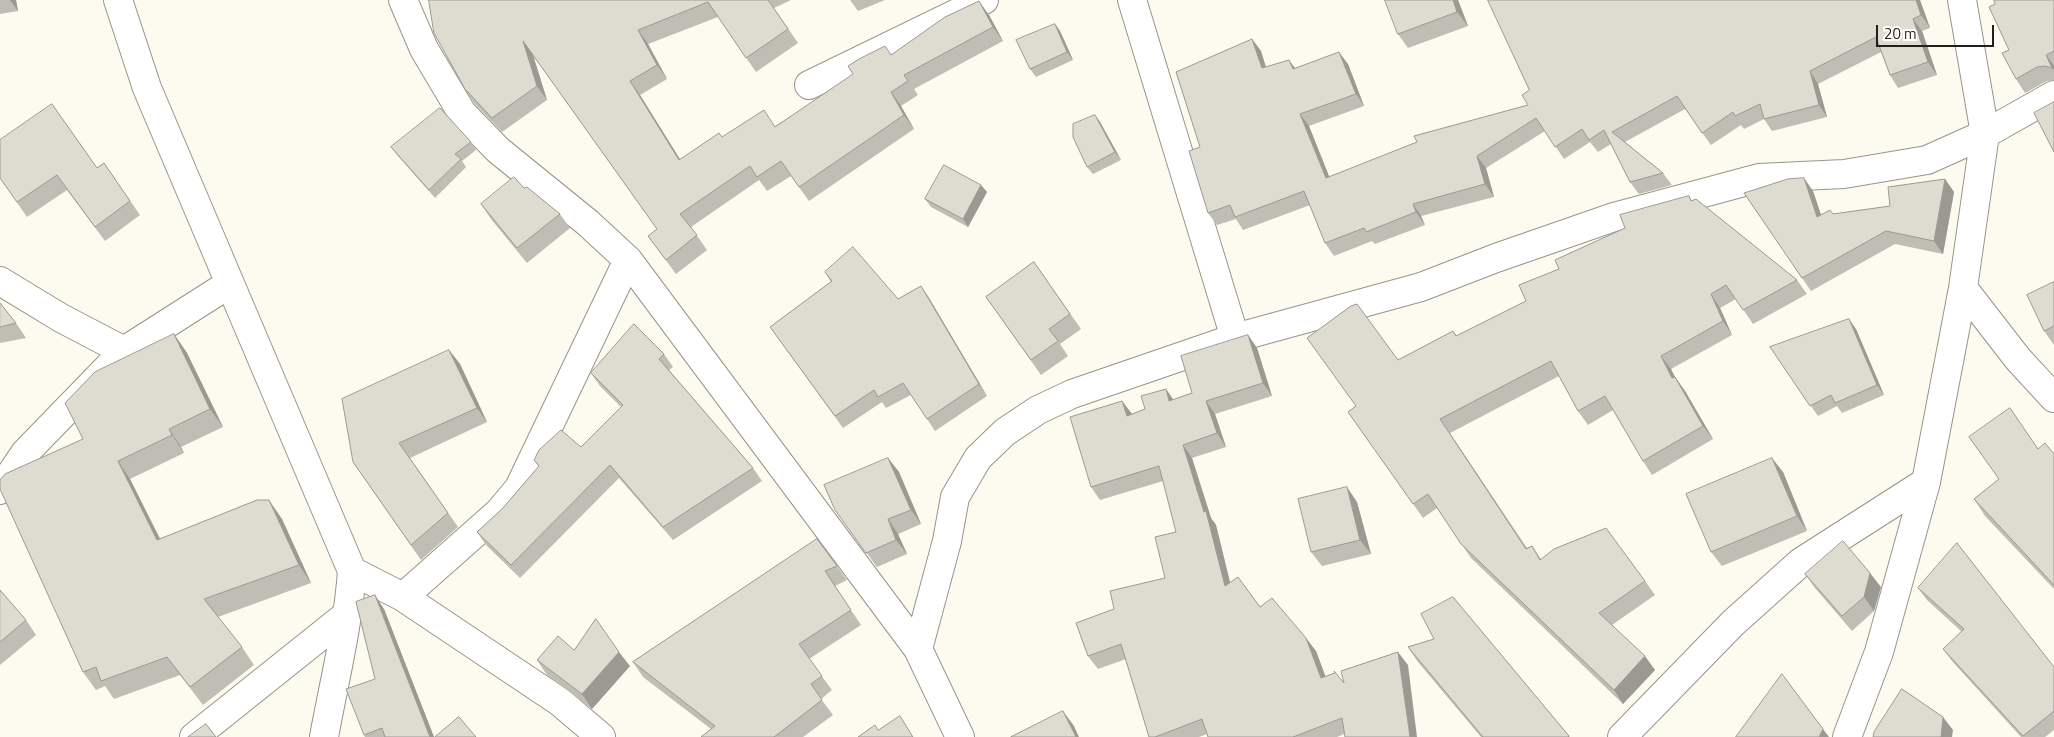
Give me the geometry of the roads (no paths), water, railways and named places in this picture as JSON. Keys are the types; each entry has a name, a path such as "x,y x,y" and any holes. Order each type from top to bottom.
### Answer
{"street":[{"path":"118,0 148,88 229,284 352,571 349,613 340,644 324,737"},
{"path":"403,0 424,49 462,113 498,150 588,223 628,260 918,650 960,737"},
{"path":"808,85 984,0"},
{"path":"1132,0 1235,338"},
{"path":"1847,737 1879,652 1926,482 1963,288 1985,134 1962,0"},
{"path":"918,650 947,540 955,496 978,458 1005,432 1038,410 1072,394 1235,338 1421,287 1496,258 1614,217 1759,178 1844,174 1927,160 1985,134 2054,95"},
{"path":"403,597 499,512 519,488 628,260"},
{"path":"0,281 61,318 124,351"},
{"path":"0,490 25,453 124,351 229,284"},
{"path":"1963,288 2018,359 2054,398"},
{"path":"1622,737 1733,623 1801,562 1926,482"},
{"path":"352,571 403,597 560,702 601,737"},
{"path":"194,737 349,613"}]}
